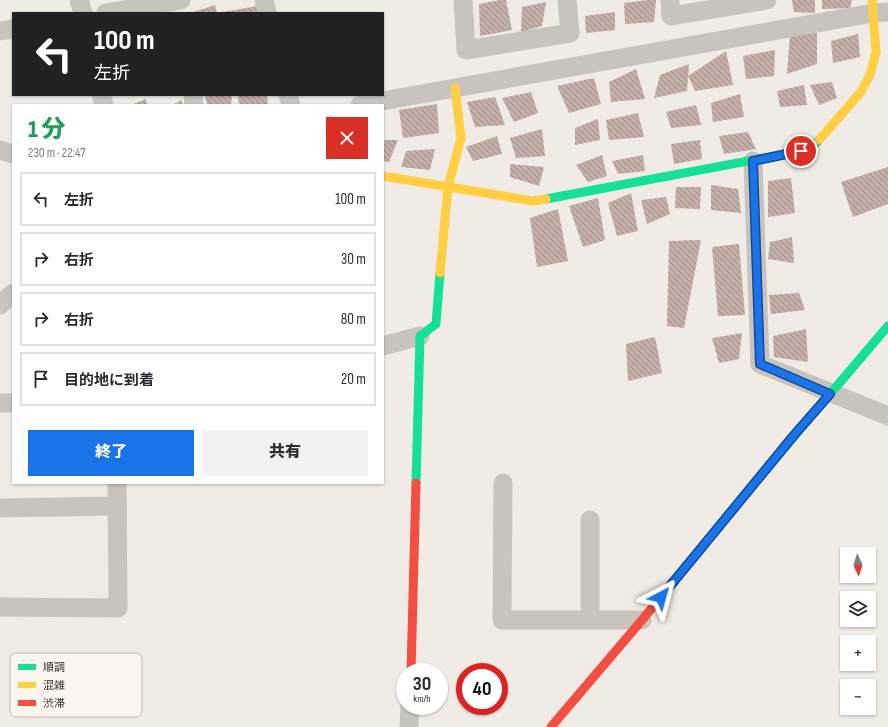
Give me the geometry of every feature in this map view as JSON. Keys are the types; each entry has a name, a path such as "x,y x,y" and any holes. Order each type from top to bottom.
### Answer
{"street":[{"path":"79,0 83,12"},
{"path":"264,0 267,12"},
{"path":"463,0 466,50 570,33 567,0"},
{"path":"670,0 671,16 767,0"},
{"path":"114,12 177,4"},
{"path":"366,104 878,8 876,52 870,75 861,92 816,143 801,151 533,201 384,176"},
{"path":"0,31 12,29"},
{"path":"384,346 420,336 436,324 448,187 461,138 455,88"},
{"path":"0,150 12,154"},
{"path":"753,161 760,364 830,394 888,416"},
{"path":"0,305 12,294"},
{"path":"551,727 642,620 790,440 888,326"},
{"path":"411,663 420,336"},
{"path":"0,403 12,403"},
{"path":"503,483 502,620 642,620"},
{"path":"0,607 118,608 117,484"},
{"path":"0,508 117,506"},
{"path":"590,520 590,620"},
{"path":"409,727 410,715"}],"building":[{"path":"506,0 512,30 480,36 479,4"},
{"path":"656,0 654,22 625,24 624,3"},
{"path":"792,0 815,0 815,13 794,12"},
{"path":"822,0 852,0 850,8 822,9"},
{"path":"546,2 542,26 521,32 522,7"},
{"path":"215,5 217,12 193,12"},
{"path":"257,6 257,12 223,12"},
{"path":"615,12 615,30 586,33 585,16"},
{"path":"817,33 817,64 787,74 790,35"},
{"path":"858,34 860,57 833,63 831,41"},
{"path":"775,50 774,76 746,79 743,56"},
{"path":"726,51 733,85 695,91 688,76"},
{"path":"689,64 687,91 654,98 660,75"},
{"path":"636,69 645,99 611,102 609,82"},
{"path":"594,78 601,104 569,113 557,86"},
{"path":"832,82 837,98 819,105 810,85"},
{"path":"804,85 807,105 780,107 777,91"},
{"path":"531,92 538,113 514,122 502,98"},
{"path":"740,94 744,117 713,122 711,103"},
{"path":"205,96 232,96 231,104 207,104"},
{"path":"237,96 267,96 268,104 240,104"},
{"path":"495,97 505,125 475,127 467,102"},
{"path":"146,99 147,104 134,104"},
{"path":"181,100 183,104 175,104"},
{"path":"437,104 439,133 403,138 399,110"},
{"path":"696,105 701,125 671,128 666,112"},
{"path":"638,113 644,137 609,140 606,120"},
{"path":"598,119 600,140 575,145 575,128"},
{"path":"542,129 545,156 516,158 510,138"},
{"path":"748,132 756,149 724,154 719,136"},
{"path":"497,136 502,154 473,161 466,147"},
{"path":"384,140 398,140 389,162 384,161"},
{"path":"700,140 702,159 674,164 671,144"},
{"path":"435,149 430,170 401,167 406,151"},
{"path":"602,155 607,176 588,182 576,165"},
{"path":"643,155 645,171 618,174 612,161"},
{"path":"510,164 544,167 539,186 510,177"},
{"path":"888,167 888,204 853,217 841,182"},
{"path":"791,178 795,213 768,217 768,181"},
{"path":"711,185 738,189 741,213 711,210"},
{"path":"676,187 701,187 700,209 675,208"},
{"path":"631,193 638,231 617,236 608,203"},
{"path":"666,197 670,214 647,224 641,200"},
{"path":"598,198 605,240 583,247 569,206"},
{"path":"558,209 568,261 537,267 530,218"},
{"path":"792,237 794,263 768,259 770,242"},
{"path":"701,240 684,328 667,326 669,241"},
{"path":"739,244 745,315 718,316 712,247"},
{"path":"799,293 805,310 771,314 769,295"},
{"path":"806,329 808,362 774,357 773,336"},
{"path":"742,333 739,359 719,363 712,338"},
{"path":"655,337 662,373 628,381 626,344"}],"traffic: fast":[{"path":"546,199 801,151 819,140"},
{"path":"416,483 420,336 436,324 440,273"},
{"path":"773,461 888,326"}],"traffic: slow":[{"path":"819,140 861,92 870,75 876,52 872,0"},
{"path":"440,273 448,187 461,138 455,88"},
{"path":"384,176 533,201 546,199"}],"traffic: jam":[{"path":"551,727 642,620 773,461"},
{"path":"411,663 416,483"}],"route":[{"path":"661,597 795,434 830,394 760,364 753,161 801,151"}]}
